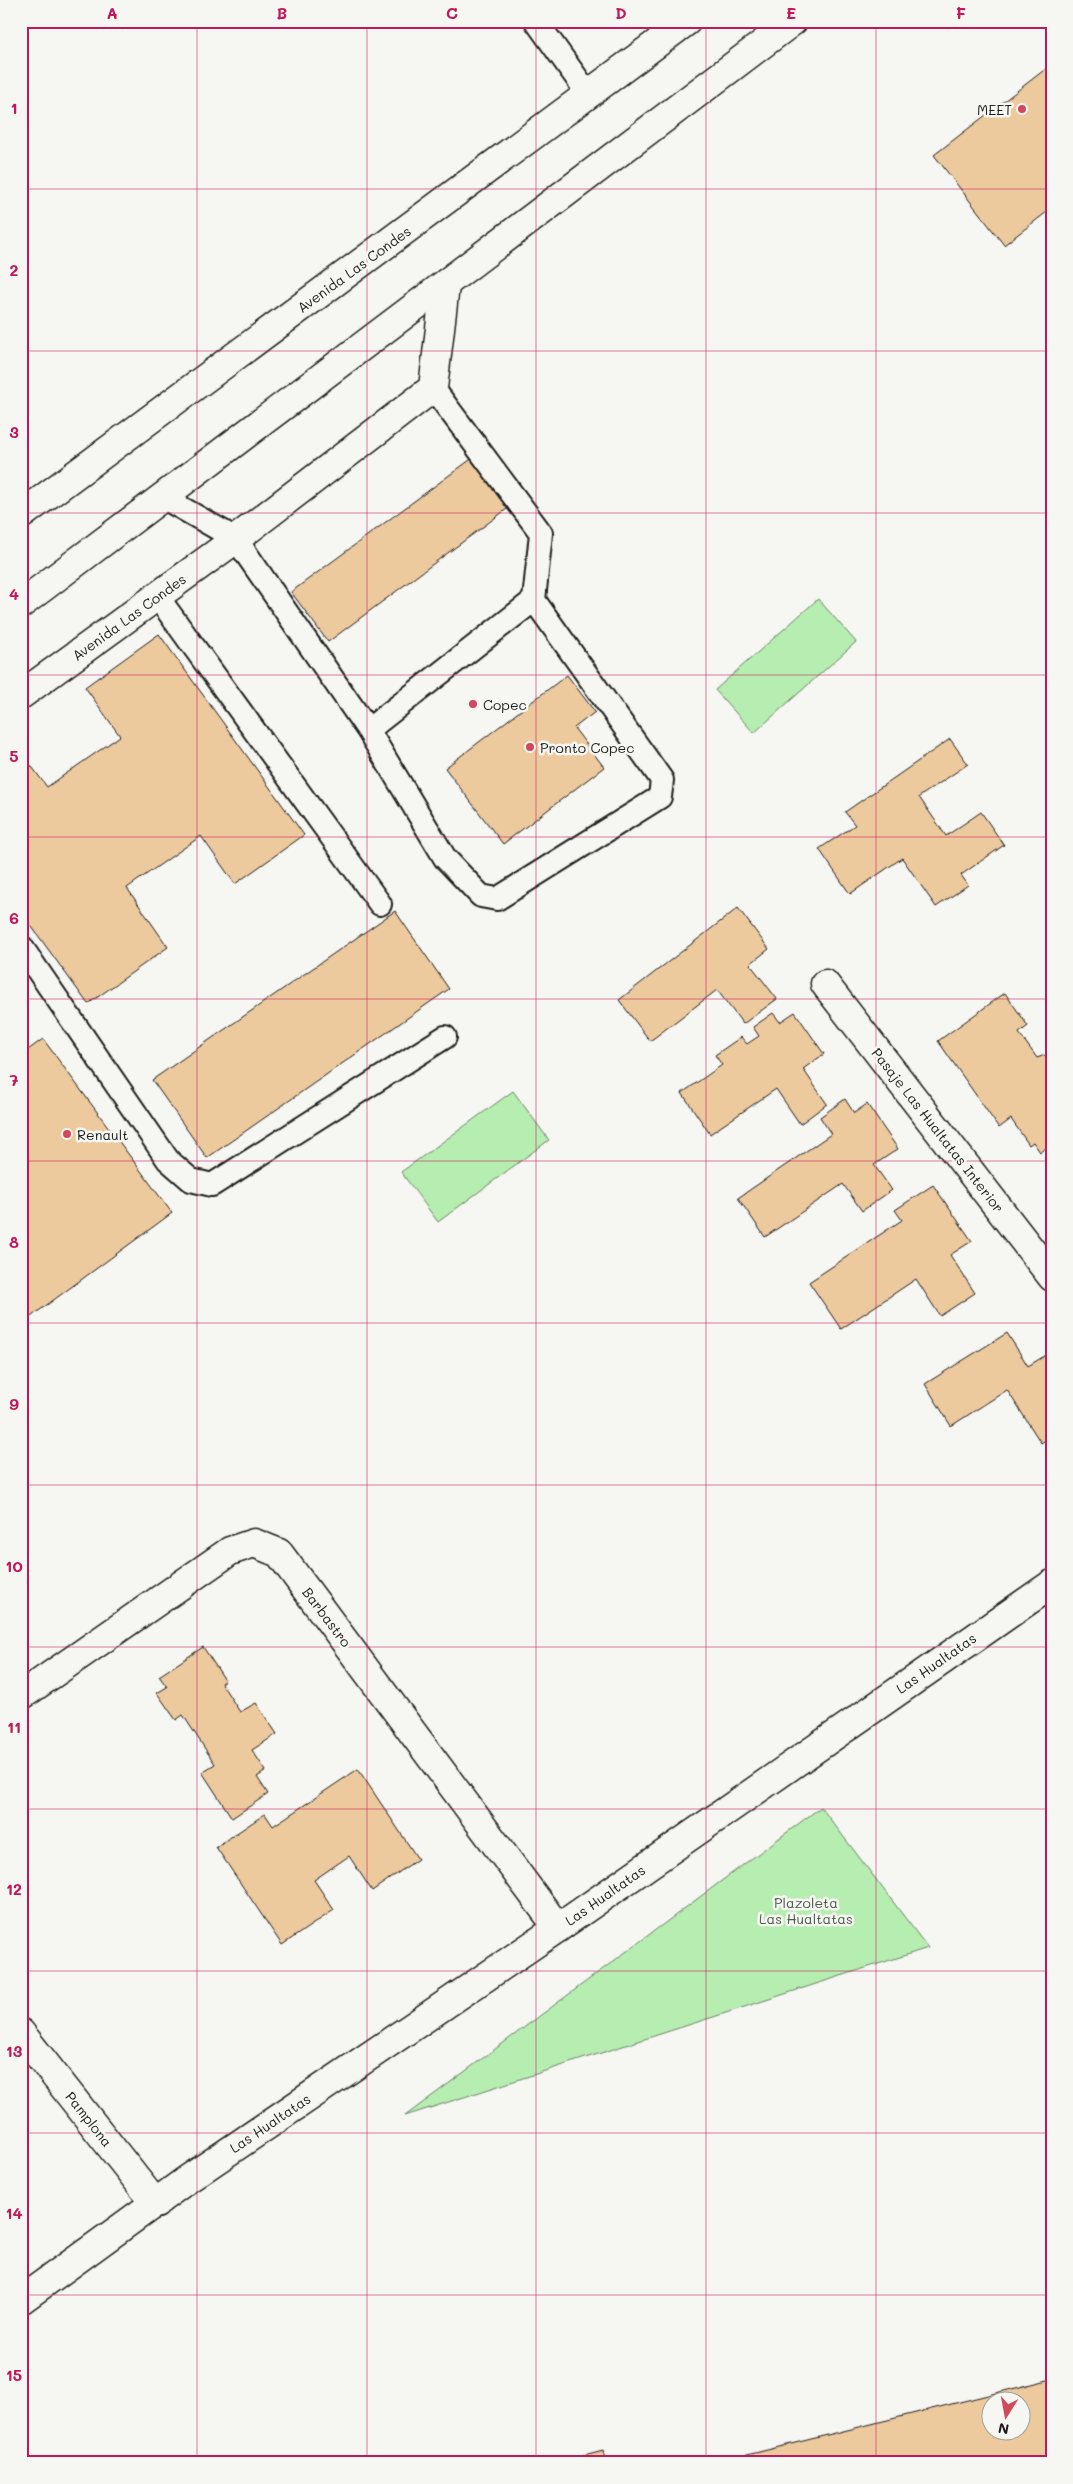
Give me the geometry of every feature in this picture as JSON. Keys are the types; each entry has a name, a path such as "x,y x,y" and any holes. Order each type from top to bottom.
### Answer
{"street":[{"name":"Avenida Las Condes","path":"21,515 687,21"},
{"path":"21,604 445,286 793,21"},
{"path":"433,388 445,286"},
{"name":"Avenida Las Condes","path":"21,695 236,539 433,388"},
{"name":"Pasaje Las Hualtatas Interior","path":"825,984 1052,1277"},
{"name":"Barbastro","path":"21,1696 230,1551 254,1543 279,1553 558,1928"},
{"name":"Las Hualtatas","path":"21,2300 188,2179 558,1928 1052,1584"},
{"name":"Pamplona","path":"21,2033 156,2204"}],"lane":[{"path":"536,21 589,95"},
{"path":"164,498 236,539 368,730 446,858 481,896 497,899 660,797 662,780 534,600 541,533 433,388"},
{"path":"157,596 380,904"},
{"path":"368,730 534,600"},
{"path":"21,946 168,1160 191,1180 212,1185 444,1037"}],"green space":[{"path":"818,599 856,642 754,733 715,690"},
{"path":"513,1091 549,1140 438,1222 401,1172"},
{"name":"Plazoleta Las Hualtatas","path":"821,1807 928,1948 405,2116"}],"building":[{"name":"MEET","path":"1052,64 1052,208 1004,245 934,155"},
{"path":"478,454 515,503 328,642 291,592"},
{"path":"159,634 304,835 235,884 201,836 127,888 168,947 88,1004 21,912 21,752 47,787 120,736 85,687"},
{"name":"Pronto Copec","path":"567,675 595,712 574,728 604,767 503,844 445,768"},
{"path":"950,739 968,764 919,797 946,836 981,812 1004,845 961,875 968,885 936,907 902,858 850,894 819,849 855,825 845,812"},
{"path":"738,908 769,949 750,964 777,999 743,1024 717,990 650,1041 619,1000"},
{"path":"395,911 449,989 207,1158 152,1080"},
{"path":"1005,993 1028,1026 1019,1033 1037,1058 1045,1055 1052,1065 1052,1144 1040,1152 1033,1142 1029,1145 1011,1119 999,1128 938,1041"},
{"path":"795,1012 824,1054 803,1069 827,1104 800,1124 776,1089 710,1134 682,1093 722,1065 715,1055 741,1037 747,1044 759,1036 753,1027 773,1013 780,1022"},
{"name":"Renault","path":"43,1039 172,1213 21,1324 21,1055"},
{"path":"845,1099 854,1113 867,1104 898,1149 874,1165 892,1190 862,1211 843,1184 765,1237 738,1198 831,1134 820,1117"},
{"path":"933,1185 972,1241 950,1255 975,1293 940,1316 916,1279 841,1329 809,1282 902,1220 895,1210"},
{"path":"1007,1333 1028,1366 1051,1352 1052,1354 1052,1436 1041,1443 1007,1390 951,1426 925,1384"},
{"path":"203,1647 225,1680 221,1683 240,1712 256,1703 277,1734 252,1750 266,1771 257,1777 268,1794 232,1818 202,1772 215,1764 183,1715 176,1720 157,1693 167,1687 159,1676"},
{"path":"358,1769 418,1859 372,1891 349,1856 314,1880 334,1910 282,1945 216,1847 265,1814 273,1826"},
{"path":"1052,2379 1052,2463 715,2463 980,2397 980,2442 1030,2442 1030,2392 1000,2392"},
{"path":"603,2450 606,2463 554,2463"}],"place":[{"name":"MEET","path":"1022,109"},
{"name":"Copec","path":"473,704"},
{"name":"Pronto Copec","path":"530,747"},
{"name":"Renault","path":"67,1134"}]}
